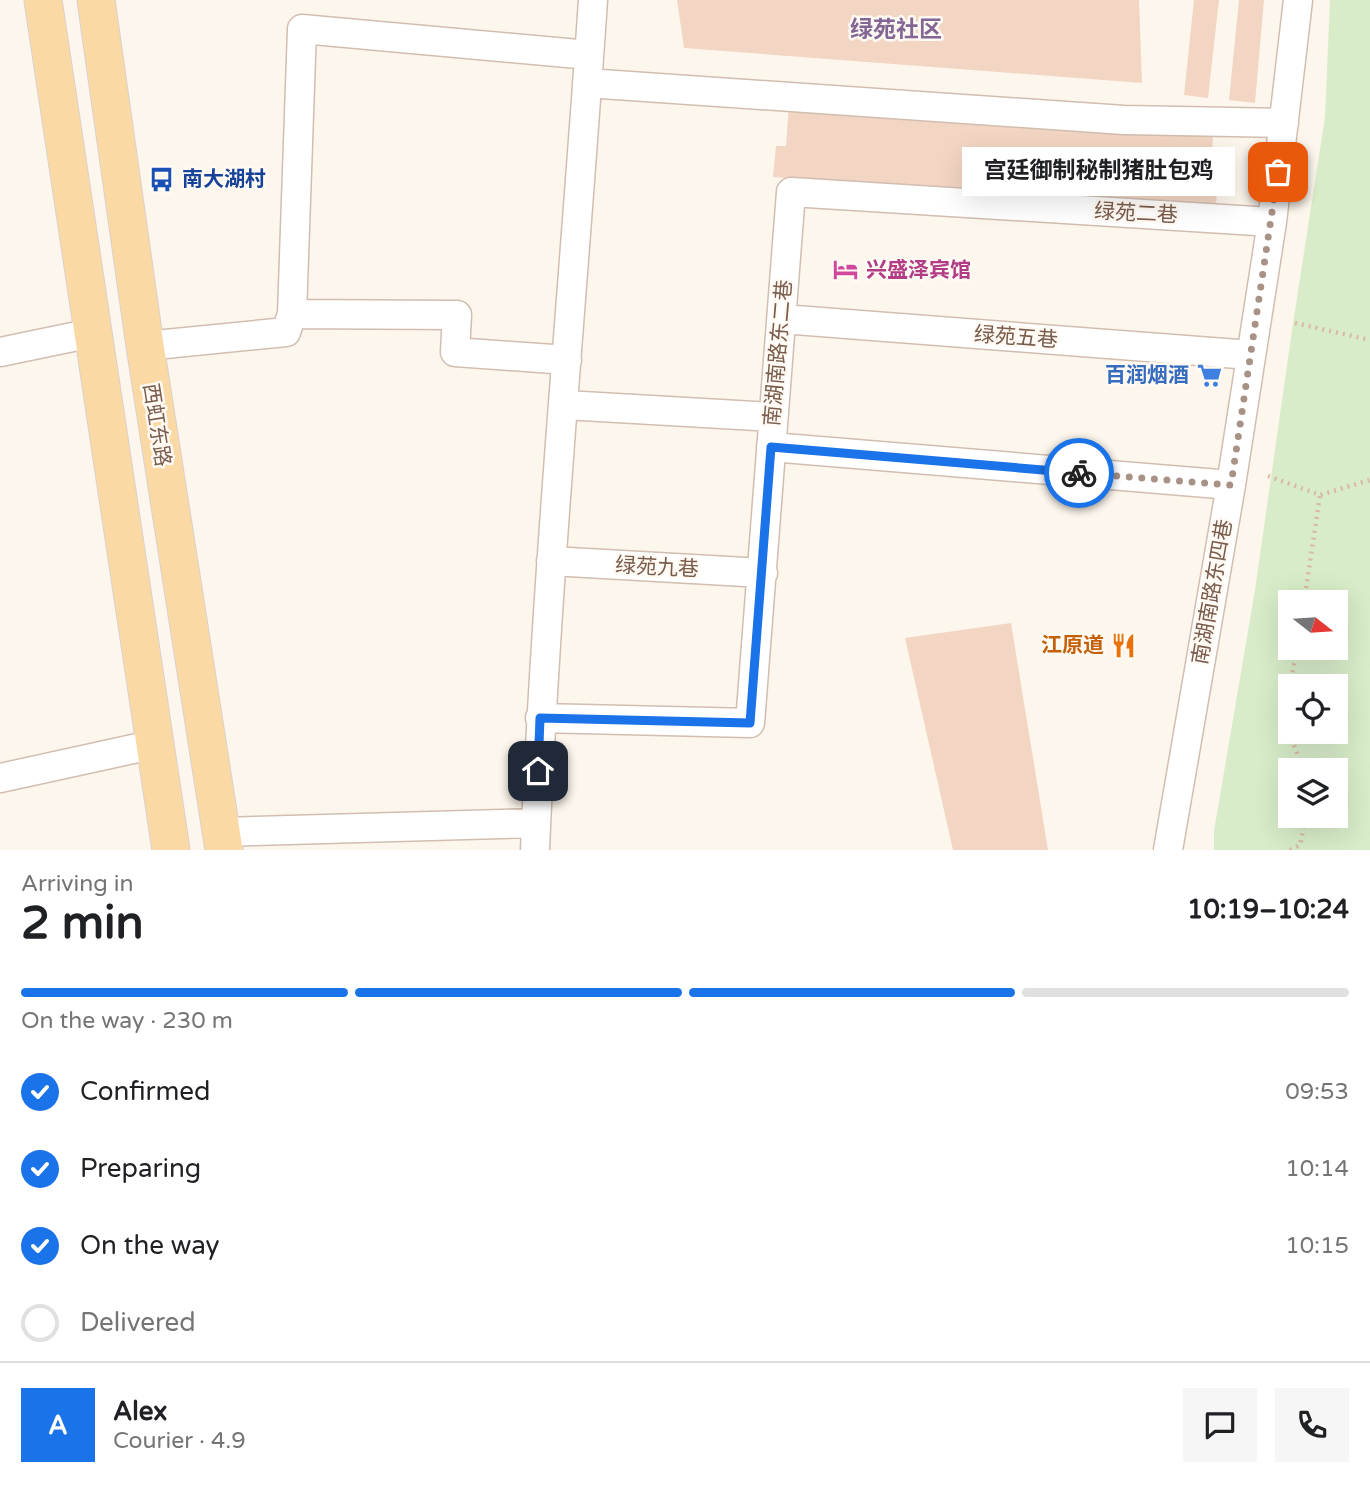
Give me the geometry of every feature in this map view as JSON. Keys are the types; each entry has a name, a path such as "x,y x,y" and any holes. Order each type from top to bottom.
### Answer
{"main road":[{"path":"43,0 171,850"},
{"name":"西虹东路","path":"96,0 145,346 223,841"}],"street":[{"path":"223,841 535,837 540,718 593,0"},
{"name":"南湖南路东四巷","path":"1168,850 1231,485 1272,222 1298,0"},
{"path":"145,346 286,332 292,314 302,29 588,69 1124,120 1284,123"},
{"name":"绿苑二巷","path":"791,192 1272,222"},
{"name":"南湖南路东二巷","path":"540,718 750,723 791,192"},
{"path":"292,314 457,315 455,352 567,360"},
{"name":"绿苑五巷","path":"782,318 1251,355"},
{"path":"0,352 92,334"},
{"path":"565,405 773,417"},
{"path":"771,447 1231,485"},
{"name":"绿苑九巷","path":"551,561 763,573"},
{"path":"0,778 156,744"}],"path":[{"path":"1295,323 1370,340"},
{"path":"1268,475 1320,495 1370,480"},
{"path":"1306,590 1320,495"},
{"path":"1290,850 1300,845 1304,828"}],"green space":[{"path":"1330,0 1370,0 1370,850 1214,850 1214,831 1255,590 1325,117"}],"building":[{"path":"677,0 1139,0 1142,83 684,48"},
{"path":"1194,0 1219,0 1208,98 1184,95"},
{"path":"1239,0 1264,0 1255,103 1229,100"},
{"path":"789,104 1213,136 1212,152 1219,153 1216,208 773,177 776,146 786,146","holes":["1080,162 1101,164 1100,178 1079,177"]},
{"path":"1011,623 1048,850 953,850 905,638"}],"way so far":[{"path":"1079,473 1231,485 1278,172"}],"place":[{"name":"宫廷御制秘制猪肚包鸡","path":"1278,172"},
{"name":"南大湖村","path":"162,179"},
{"name":"兴盛泽宾馆","path":"846,270"},
{"name":"百润烟酒","path":"1209,375"},
{"name":"江原道","path":"1124,645"}],"district":[{"name":"绿苑社区","path":"896,29"}],"route":[{"path":"538,771 540,718 750,723 771,447 1079,473"}]}
